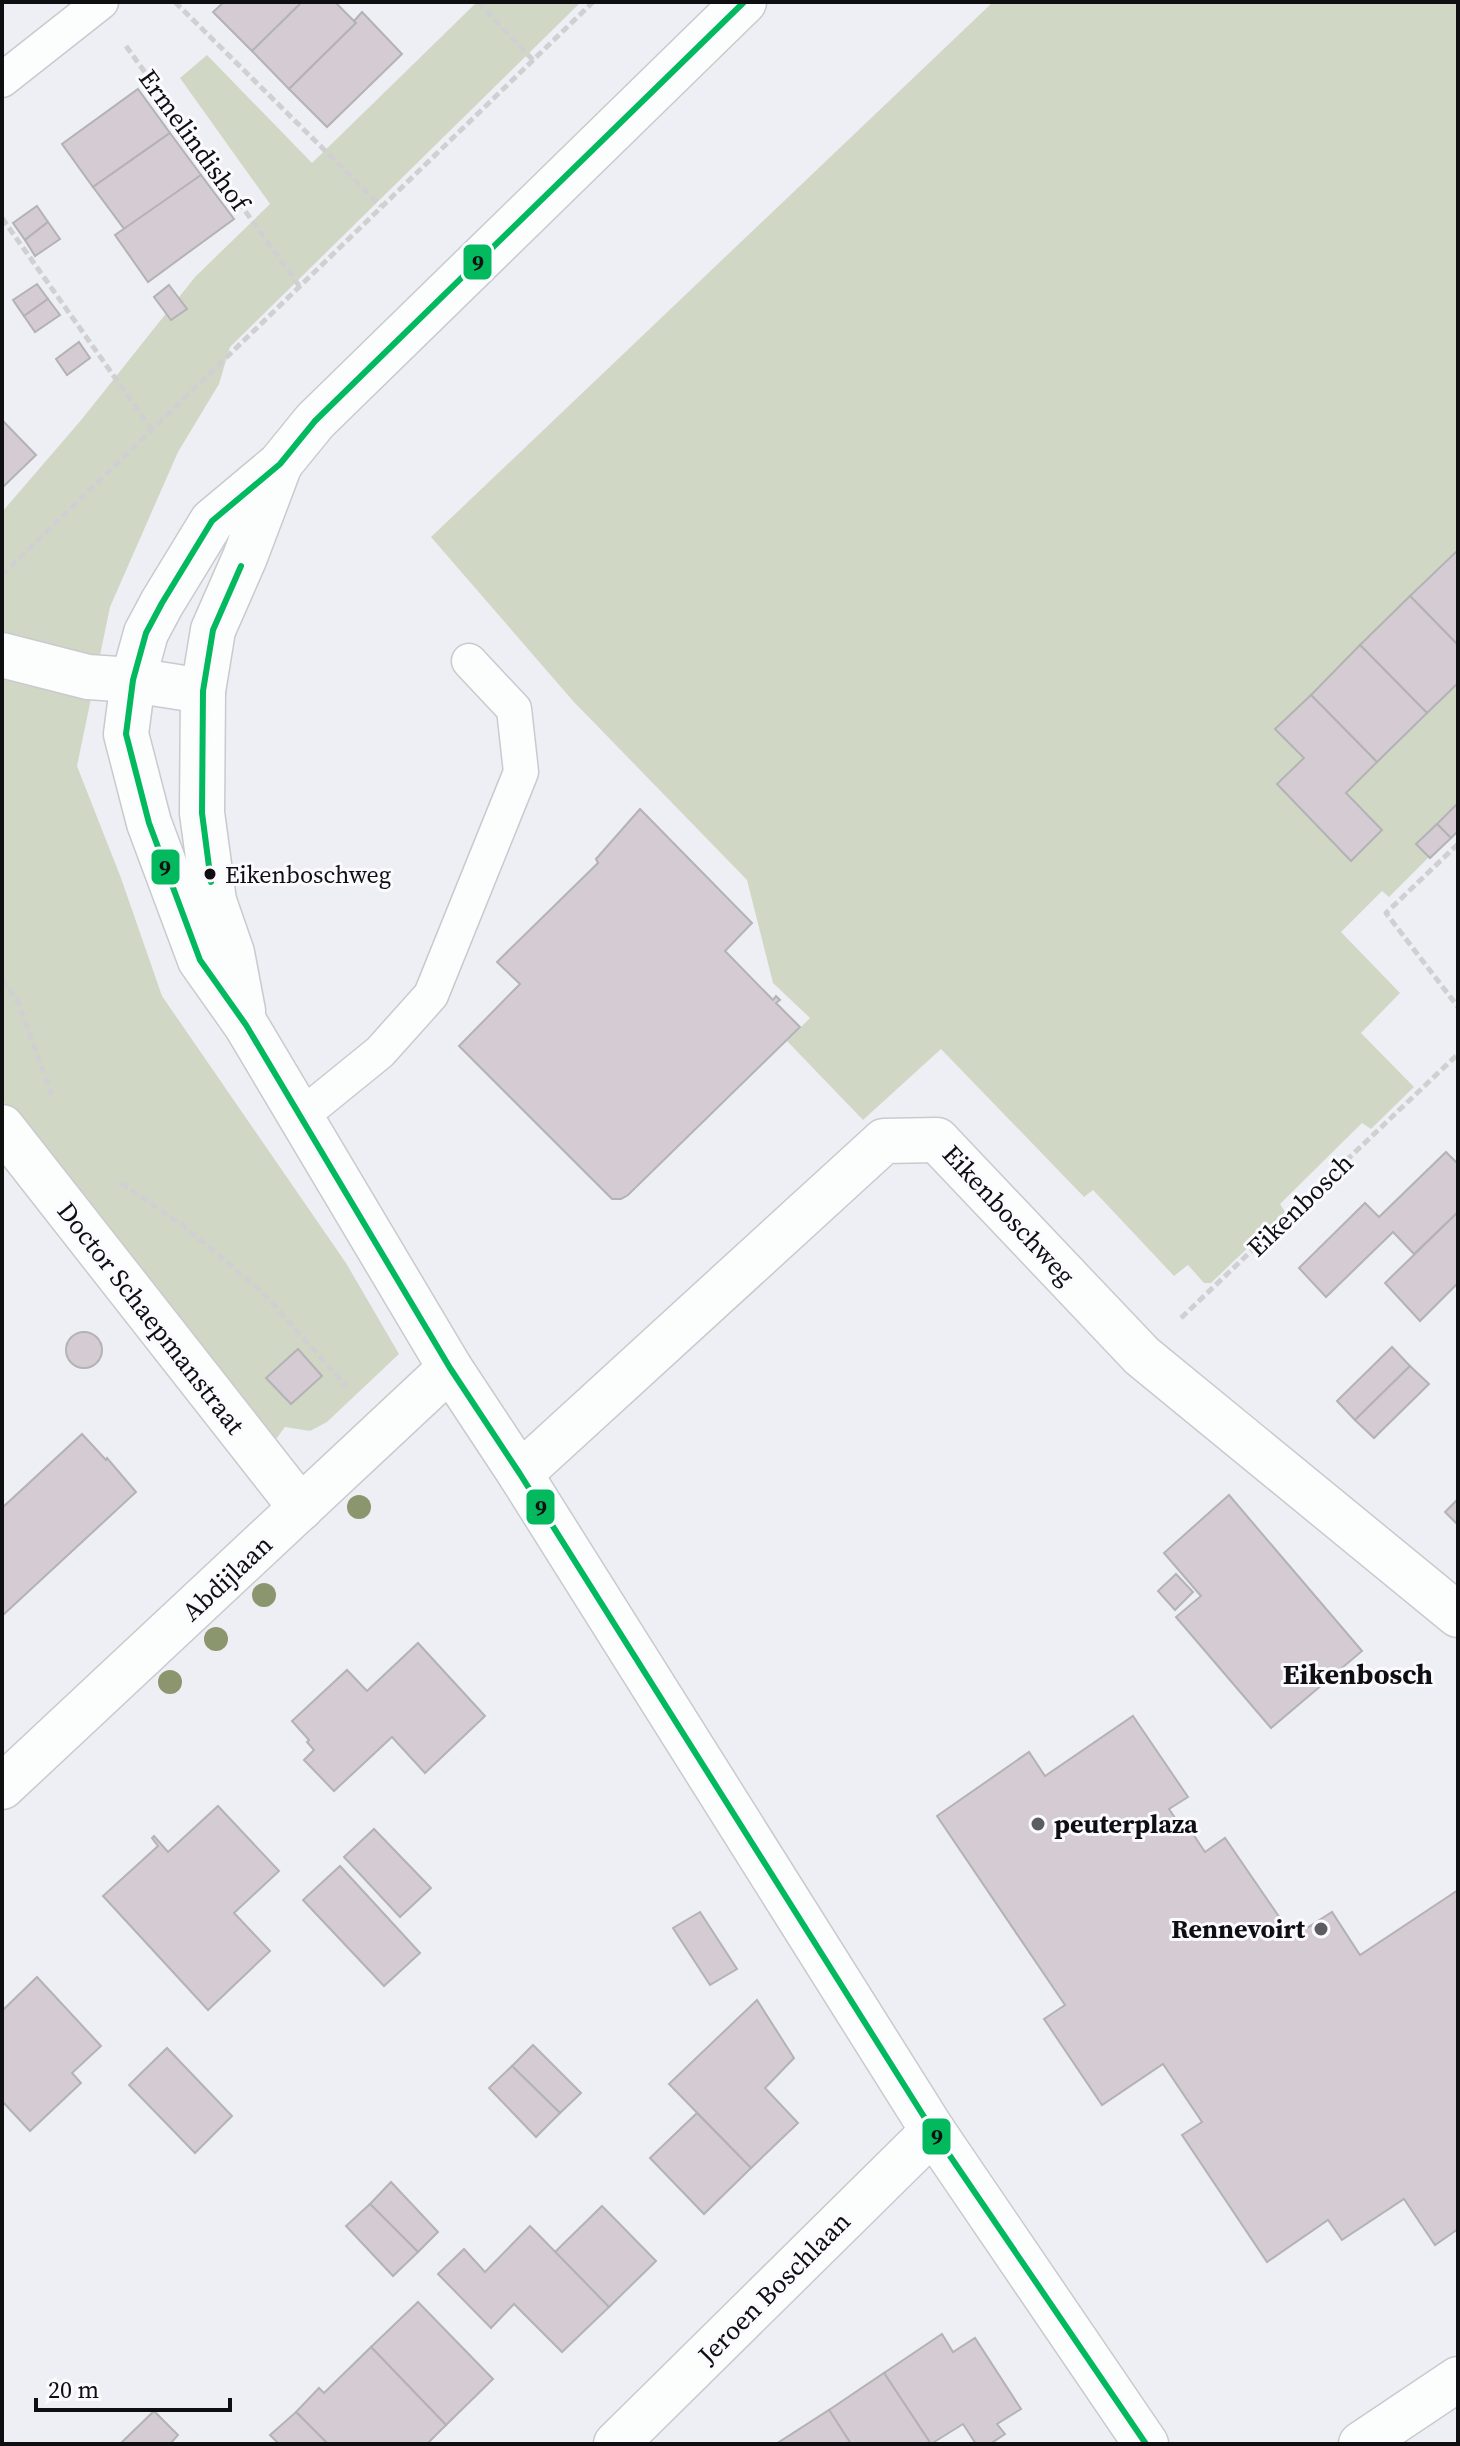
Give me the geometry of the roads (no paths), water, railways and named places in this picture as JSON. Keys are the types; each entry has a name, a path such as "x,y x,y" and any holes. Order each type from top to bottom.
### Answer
{"street":[{"path":"744,2 315,421 280,464 212,521 146,633 133,680 126,734 149,823 200,960 246,1025 450,1368 520,1474 933,2131 1146,2444"},
{"path":"246,1025 232,953 214,901 202,813 203,691 213,630 280,464"},
{"path":"2,655 88,677 133,680 203,691"},
{"name":"Doctor Schaepmanstraat","path":"2,1127 301,1508"},
{"name":"Eikenboschweg","path":"520,1474 884,1141 937,1140 1142,1356 1458,1615"},
{"name":"Abdijlaan","path":"2,1787 450,1368"},
{"name":"Jeroen Boschlaan","path":"631,2438 933,2131"},
{"path":"1361,2444 1458,2379"}],"lane":[{"path":"2,80 101,2"},
{"path":"300,1117 380,1052 431,995 521,772 514,709 469,661"}],"place":[{"name":"Eikenboschweg","path":"210,874"},
{"name":"peuterplaza","path":"1038,1824"},
{"name":"Rennevoirt","path":"1321,1929"}],"district":[{"name":"Eikenbosch","path":"1358,1674"}]}
